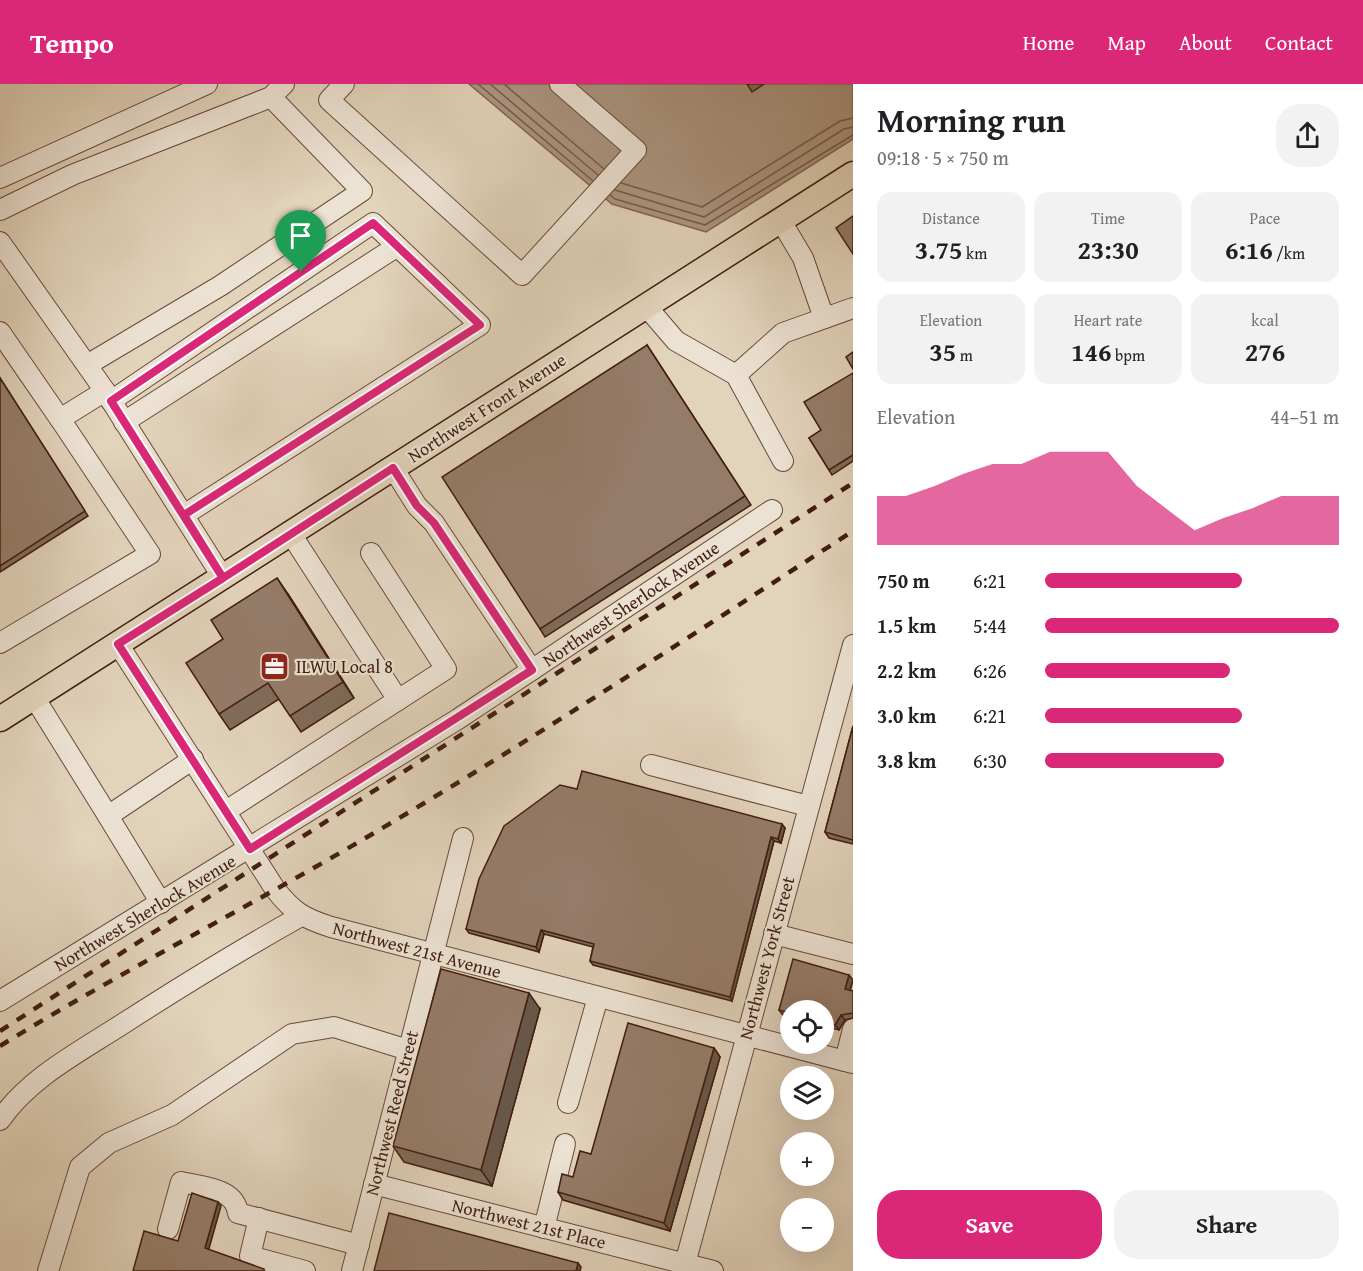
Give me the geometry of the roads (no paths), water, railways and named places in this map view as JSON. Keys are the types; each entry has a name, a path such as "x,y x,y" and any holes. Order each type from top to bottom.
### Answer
{"main road":[{"name":"Northwest Front Avenue","path":"0,719 853,174"}],"street":[{"path":"0,178 207,84"},
{"path":"344,84 329,100 522,274 636,150 560,84"},
{"path":"0,210 72,175 278,90 362,191 238,275 87,365"},
{"path":"781,220 803,258 824,318"},
{"path":"60,419 108,396 373,223 480,325 184,515"},
{"path":"0,242 108,396 223,578"},
{"path":"124,422 396,247"},
{"path":"646,306 676,341 736,375 783,461"},
{"path":"736,375 783,333 853,308"},
{"path":"0,332 150,554 0,643"},
{"path":"393,468 417,506 434,523 532,670"},
{"name":"Northwest Sherlock Avenue","path":"0,1000 250,849 532,670 772,510"},
{"path":"291,534 398,700"},
{"path":"226,811 446,669 371,553"},
{"name":"Northwest 21st Avenue","path":"118,644 275,889 291,910 301,916 331,927 849,1062"},
{"name":"Northwest York Street","path":"683,1268 853,645"},
{"path":"34,697 161,903"},
{"path":"108,816 193,759"},
{"path":"651,765 808,806"},
{"name":"Northwest Reed Street","path":"352,1271 463,838"},
{"path":"0,1120 20,1097 51,1071 214,966 301,916"},
{"path":"774,934 853,954"},
{"path":"568,1103 598,997"},
{"path":"48,1271 80,1167 110,1143 172,1115 292,1034 334,1027 408,1050"},
{"path":"849,1062 853,1029"},
{"path":"544,1228 565,1144"},
{"path":"168,1229 181,1182 229,1194 237,1203 238,1213 359,1245"},
{"name":"Northwest 21st Place","path":"374,1184 544,1228 683,1268 713,1271"},
{"path":"259,1218 250,1256 305,1271"}],"water":[{"path":"469,84 853,84 853,139 706,232 612,204"}],"railway":[{"path":"0,1031 853,483"},
{"path":"0,1046 420,806 607,690 853,531"}],"place":[{"name":"ILWU Local 8","path":"275,667"}]}
